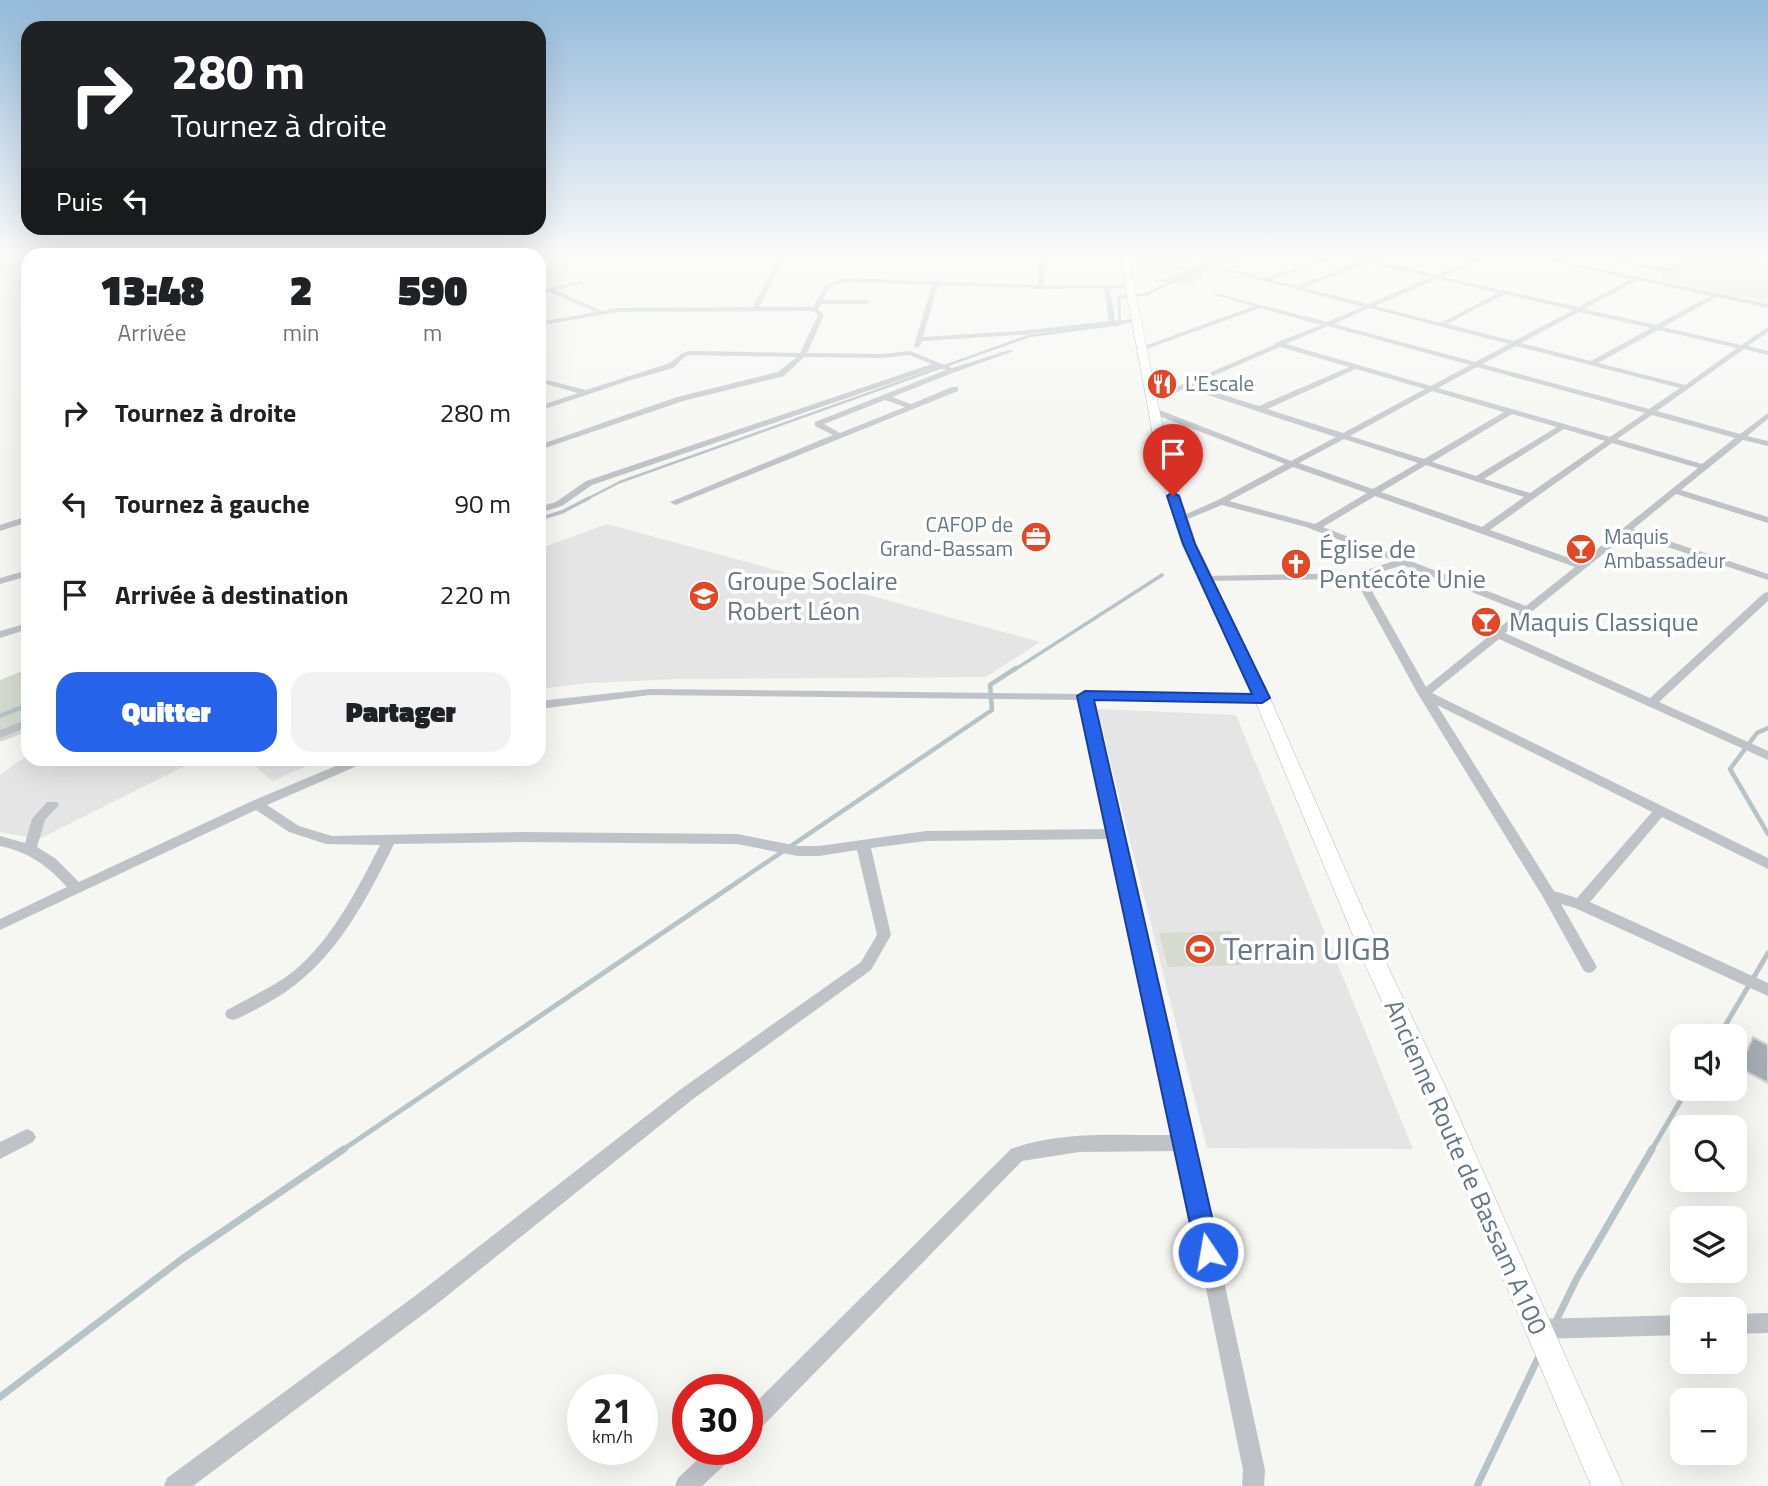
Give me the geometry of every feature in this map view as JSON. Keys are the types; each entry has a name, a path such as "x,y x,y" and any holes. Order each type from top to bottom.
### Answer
{"main road":[{"name":"Ancienne Route de Bassam A100","path":"1139,325 1166,473 1180,519 1232,640 1262,698 1378,969 1435,1090 1606,1486"}],"street":[{"path":"546,446 680,399 772,379 793,366 804,353 816,325"},
{"path":"546,407 670,366 677,363 682,355 689,353 883,356 910,353 915,351 924,325"},
{"path":"921,339 1020,333 1079,325"},
{"path":"1143,348 1206,325"},
{"path":"1154,405 1185,385 1322,325"},
{"path":"1330,325 1768,444"},
{"path":"1442,325 1685,387"},
{"path":"1180,519 1221,502 1548,325"},
{"path":"1651,325 1768,353"},
{"path":"1592,363 1661,325"},
{"path":"1483,531 1768,328"},
{"path":"1277,344 1704,467"},
{"path":"840,436 818,424 952,370 1011,351"},
{"path":"910,353 952,370"},
{"path":"546,508 559,504 589,483 937,365"},
{"path":"1261,409 1355,366"},
{"path":"546,382 584,393"},
{"path":"1185,385 1532,497"},
{"path":"675,502 955,389"},
{"path":"884,397 913,407"},
{"path":"1154,405 1290,463 1583,566"},
{"path":"1315,528 1511,411"},
{"path":"1424,694 1768,415"},
{"path":"1478,479 1564,426"},
{"path":"1675,491 1768,520"},
{"path":"1221,502 1315,528 1528,610"},
{"path":"0,528 21,522"},
{"path":"1626,530 1768,577"},
{"path":"1206,579 1358,576 1401,562"},
{"path":"0,581 21,575"},
{"path":"1358,576 1424,694 1549,895 1589,967"},
{"path":"1651,703 1768,595"},
{"path":"0,635 21,628"},
{"path":"1498,634 1768,756"},
{"path":"546,704 650,692 1262,698"},
{"path":"1424,694 1768,864"},
{"path":"1085,696 1185,1143 1254,1470 1253,1486"},
{"path":"0,734 21,726"},
{"path":"0,925 257,804 346,766"},
{"path":"257,804 294,829 331,841 521,837 737,839 819,851 926,836 1114,834"},
{"path":"30,849 39,819 52,805"},
{"path":"1580,904 1660,811"},
{"path":"233,1014 282,988 324,949 366,885 389,840"},
{"path":"0,841 30,849 48,858 76,888"},
{"path":"175,1486 426,1300 687,1094 866,966 884,935 863,845"},
{"path":"1549,895 1580,904 1768,990"},
{"path":"0,1151 27,1137"},
{"path":"763,1410 1017,1155 1042,1147 1056,1146 1185,1143"},
{"path":"1747,1324 1768,1323"},
{"path":"1538,1329 1670,1325"},
{"path":"686,1486 708,1465"}],"shaded area":[{"name":"Groupe Soclaire Robert Léon","path":"607,524 1040,642 986,677 676,679 546,688 546,546"},
{"path":"21,672 21,734 0,742 0,680"},
{"path":"1097,709 1236,715 1413,1149 1207,1148"},
{"path":"21,760 21,766 185,766 39,839 0,832 0,775"},
{"path":"256,766 307,766 272,781"},
{"name":"Terrain UIGB","path":"1231,931 1242,965 1168,967 1159,933"}],"building":[{"path":"1753,1037 1768,1045 1768,1083 1747,1072 1747,1050"}],"waterway":[{"path":"585,500 620,482 1029,336 1110,325"},
{"path":"546,517 589,498"},
{"path":"1014,670 1162,575"},
{"path":"736,883 992,710 990,685 1016,668"},
{"path":"0,716 21,708"},
{"path":"1768,728 1757,733 1730,769 1768,834"},
{"path":"341,1151 739,881"},
{"path":"1726,1024 1768,953"},
{"path":"1651,1151 1680,1101"},
{"path":"0,1397 182,1259 344,1149"},
{"path":"1556,1321 1577,1278 1652,1149"},
{"path":"1477,1486 1540,1354"}],"place":[{"name":"L'Escale","path":"1162,384"},
{"name":"CAFOP de Grand-Bassam","path":"1036,537"},
{"name":"Maquis Ambassadeur","path":"1581,549"},
{"name":"Église de Pentécôte Unie","path":"1296,564"},
{"name":"Groupe Soclaire Robert Léon","path":"704,596"},
{"name":"Maquis Classique","path":"1486,622"},
{"name":"Terrain UIGB","path":"1200,949"}],"route":[{"path":"1173,496 1189,544 1232,640 1262,698 1085,696 1208,1252"}]}
